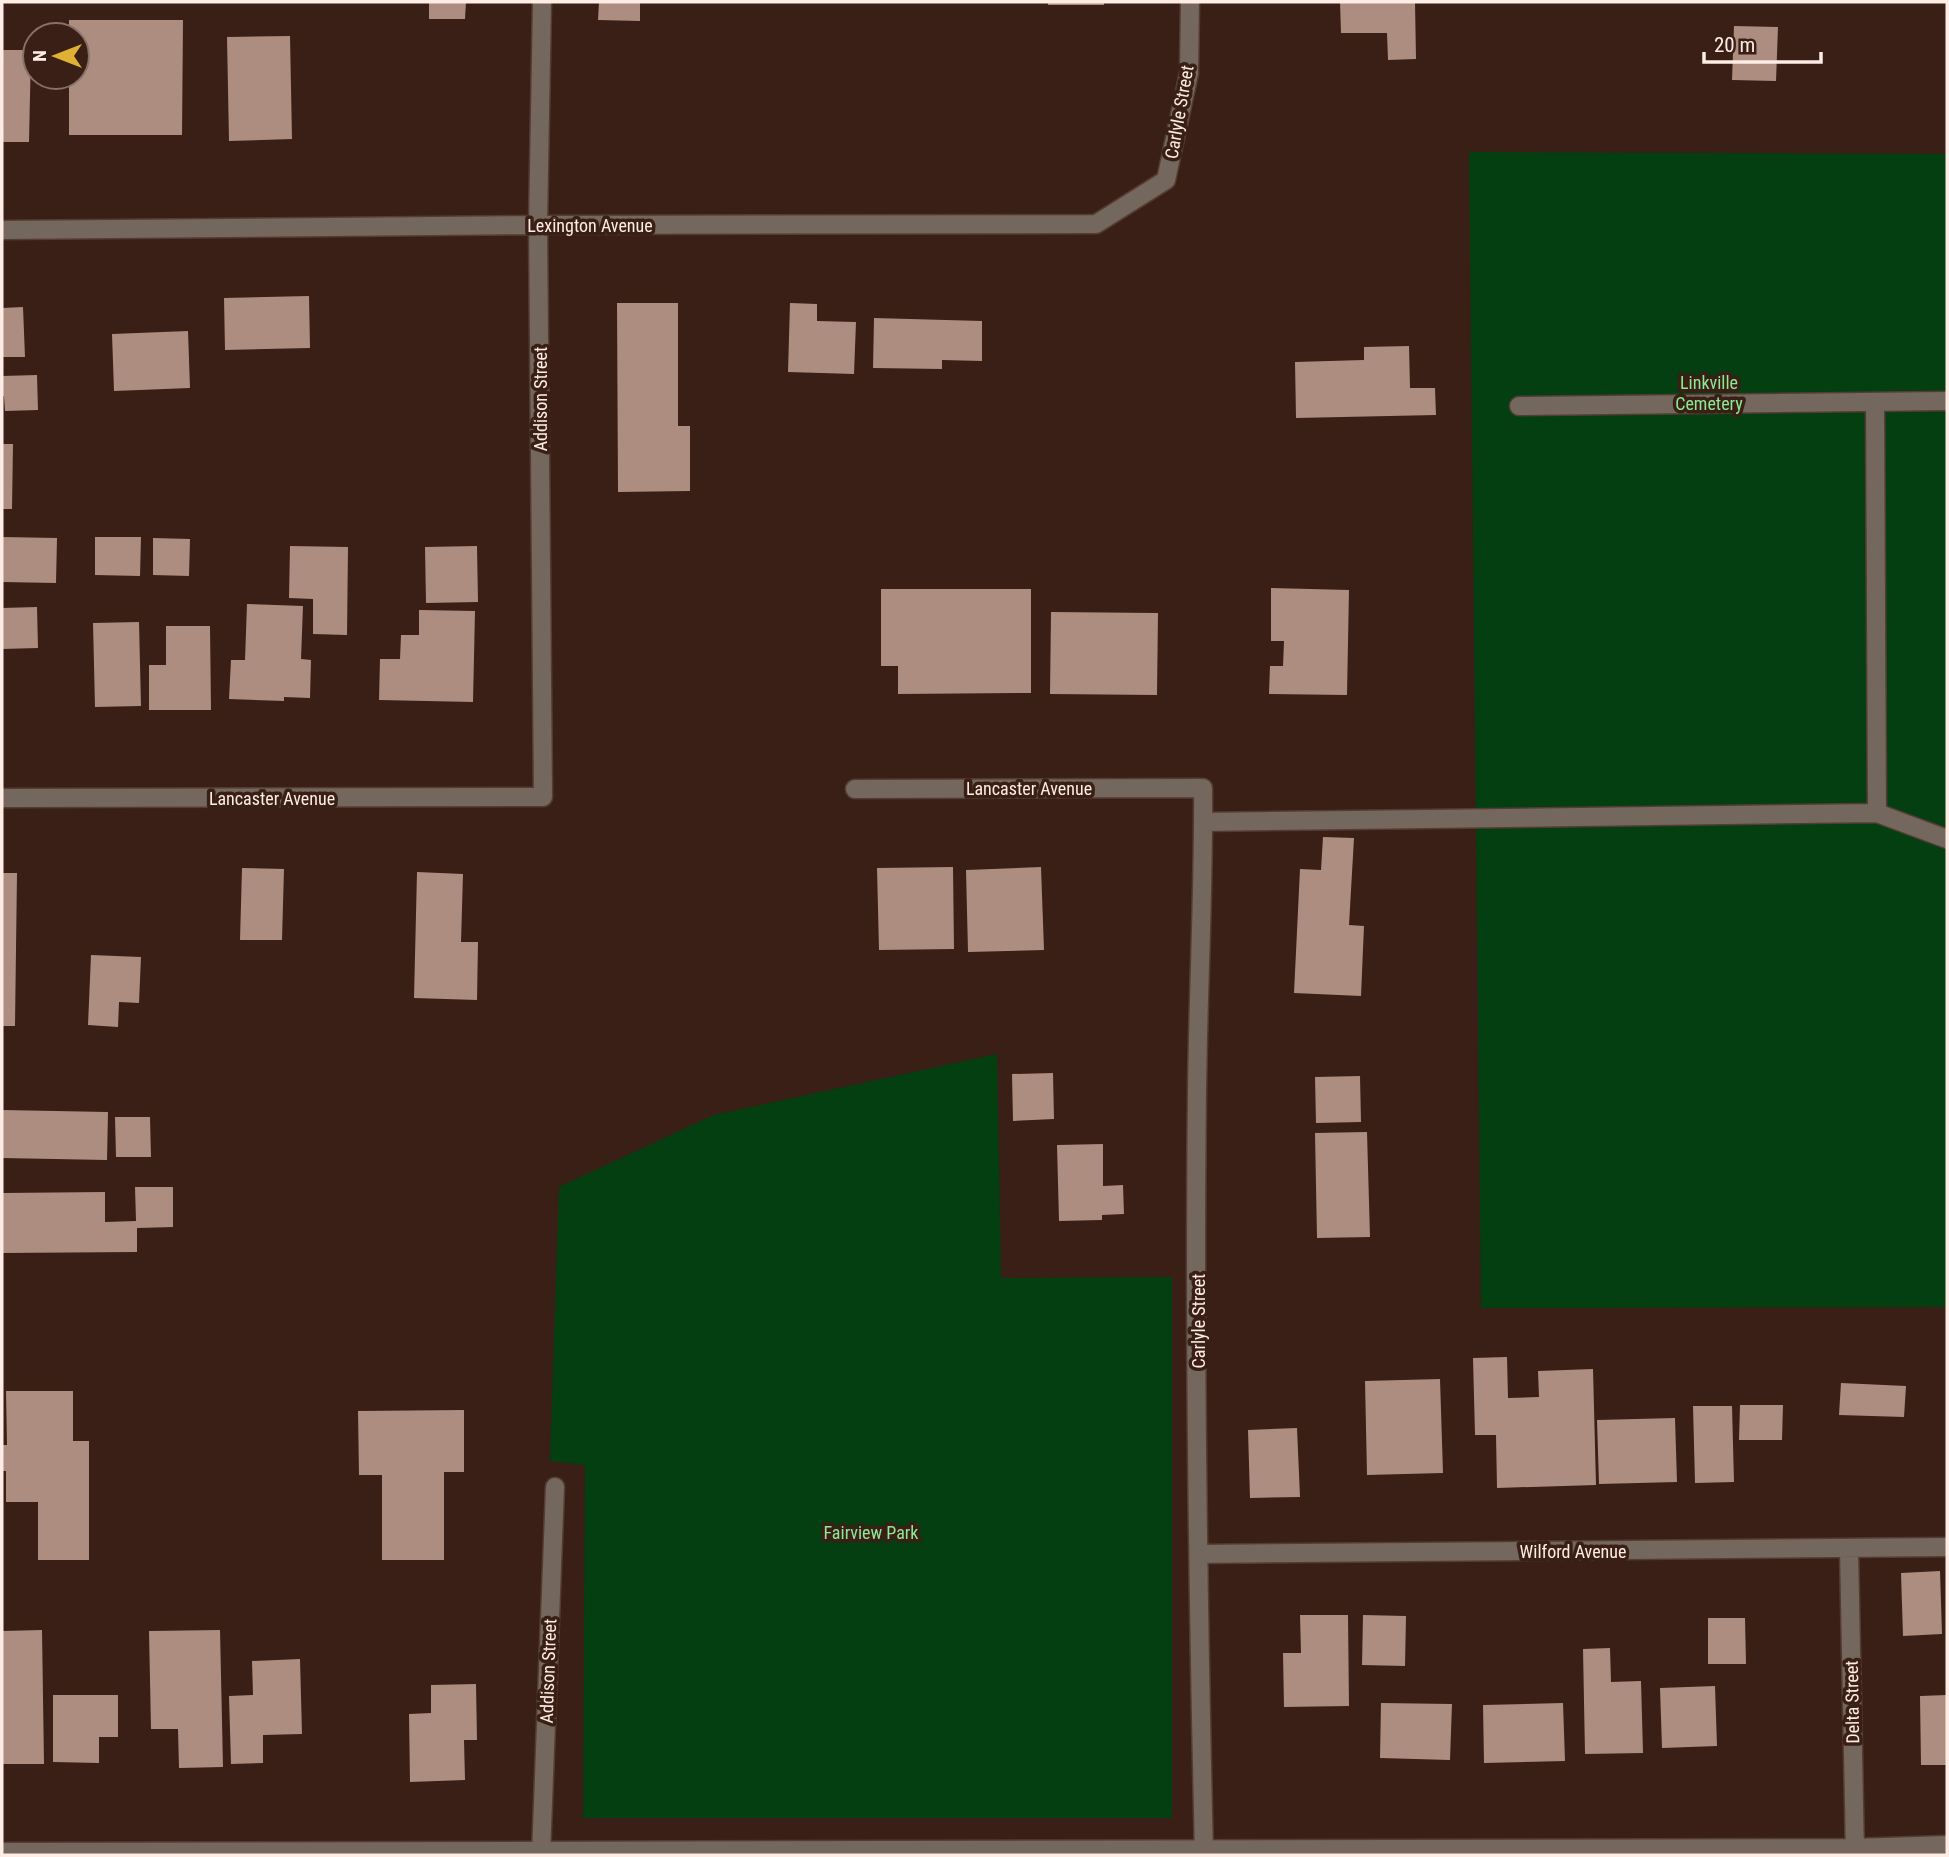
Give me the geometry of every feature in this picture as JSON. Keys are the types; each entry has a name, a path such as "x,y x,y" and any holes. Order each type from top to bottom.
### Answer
{"street":[{"name":"Addison Street","path":"542,2 538,225 543,797"},
{"name":"Carlyle Street","path":"1166,180 1189,73 1190,2"},
{"name":"Lexington Avenue","path":"2,230 1096,224 1166,180"},
{"path":"1519,406 1947,401"},
{"path":"1875,402 1877,813"},
{"name":"Carlyle Street","path":"1203,788 1197,1093 1199,1554 1204,1852"},
{"name":"Lancaster Avenue","path":"855,789 1203,788"},
{"name":"Lancaster Avenue","path":"2,798 543,797"},
{"path":"1203,822 1877,813 1947,839"},
{"name":"Addison Street","path":"541,1853 555,1487"},
{"name":"Wilford Avenue","path":"1199,1554 1947,1547"},
{"name":"Delta Street","path":"1849,1549 1854,1851"},
{"path":"2,1852 1854,1851 1947,1845"}],"green space":[{"name":"Linkville Cemetery","path":"1469,152 1947,154 1947,1307 1481,1308"},
{"name":"Fairview Park","path":"997,1054 1001,1278 1172,1277 1172,1818 583,1818 585,1465 550,1461 559,1187 714,1115"}],"building":[{"path":"429,2 466,2 465,19 429,19"},
{"path":"599,2 640,2 640,21 598,20"},
{"path":"1048,2 1104,2 1104,5 1048,5"},
{"path":"1340,2 1415,2 1416,59 1388,60 1387,33 1341,33"},
{"path":"183,20 182,135 69,135 69,91 91,91 91,21 69,21"},
{"path":"1734,26 1778,27 1776,81 1732,80"},
{"path":"290,36 292,139 229,141 227,37"},
{"path":"2,50 21,50 21,91 30,91 29,142 2,142"},
{"path":"309,296 310,348 225,350 224,298"},
{"path":"617,303 678,303 678,426 690,426 690,491 618,492"},
{"path":"790,303 817,304 817,321 856,322 854,374 788,372"},
{"path":"23,307 25,357 2,357 2,308"},
{"path":"874,318 982,321 982,361 942,360 942,369 873,368"},
{"path":"188,331 190,388 114,391 112,334"},
{"path":"1409,346 1410,388 1435,388 1436,415 1296,418 1295,362 1364,360 1364,347"},
{"path":"37,375 38,410 5,411 2,376"},
{"path":"2,444 13,444 12,509 2,509"},
{"path":"2,537 57,538 56,583 2,582"},
{"path":"95,537 141,537 140,576 95,575"},
{"path":"153,538 190,539 189,576 153,575"},
{"path":"290,546 348,547 347,635 313,634 313,599 289,598"},
{"path":"477,546 478,602 426,603 425,547"},
{"path":"1271,588 1349,590 1347,695 1269,694 1270,666 1283,666 1284,641 1271,641"},
{"path":"881,589 1031,589 1031,693 898,694 898,666 881,666"},
{"path":"247,604 303,606 301,659 311,660 310,698 284,697 284,701 229,699 231,660 245,660"},
{"path":"37,607 38,648 2,649 2,608"},
{"path":"419,610 475,611 473,702 379,700 380,659 400,659 401,635 419,635"},
{"path":"1051,612 1158,613 1157,695 1050,694"},
{"path":"139,622 141,706 95,707 93,623"},
{"path":"166,626 210,626 211,710 149,710 149,665 166,665"},
{"path":"1323,837 1354,838 1349,925 1364,926 1361,996 1294,993 1300,869 1321,870"},
{"path":"953,867 954,949 879,950 877,868"},
{"path":"1041,867 1044,950 968,952 966,870"},
{"path":"242,868 284,869 282,940 240,940"},
{"path":"417,872 463,874 461,942 478,942 477,1000 414,998"},
{"path":"2,873 17,873 15,1026 2,1026"},
{"path":"91,955 141,957 139,1003 119,1002 118,1027 88,1025"},
{"path":"1053,1073 1054,1119 1013,1121 1012,1074"},
{"path":"1360,1076 1361,1122 1316,1123 1315,1077"},
{"path":"2,1110 108,1112 107,1160 2,1158"},
{"path":"115,1117 150,1117 151,1157 116,1157"},
{"path":"1367,1132 1370,1237 1317,1238 1315,1133"},
{"path":"1103,1144 1103,1186 1123,1185 1124,1214 1102,1215 1102,1220 1059,1221 1057,1145"},
{"path":"135,1187 173,1187 173,1227 137,1228 137,1252 2,1253 2,1193 105,1192 105,1222 136,1221"},
{"path":"1507,1357 1508,1398 1539,1397 1538,1371 1593,1369 1596,1485 1497,1488 1496,1435 1475,1435 1473,1358"},
{"path":"1440,1379 1443,1473 1367,1475 1365,1381"},
{"path":"1841,1383 1906,1386 1904,1417 1839,1415"},
{"path":"6,1391 73,1391 73,1441 89,1441 89,1560 38,1560 38,1502 6,1502 6,1471 2,1471 2,1445 7,1445"},
{"path":"1740,1405 1783,1405 1782,1440 1739,1440"},
{"path":"1693,1406 1732,1406 1734,1482 1695,1483"},
{"path":"464,1410 464,1472 444,1472 444,1560 382,1560 382,1475 359,1475 358,1411"},
{"path":"1675,1418 1677,1482 1599,1484 1597,1420"},
{"path":"1297,1428 1300,1497 1250,1498 1248,1430"},
{"path":"1940,1571 1942,1634 1903,1636 1901,1573"},
{"path":"1300,1615 1348,1615 1349,1706 1284,1707 1283,1653 1301,1653"},
{"path":"1363,1615 1406,1616 1405,1666 1362,1665"},
{"path":"1708,1618 1745,1618 1746,1664 1708,1664"},
{"path":"42,1630 44,1764 2,1764 2,1631"},
{"path":"220,1630 223,1767 179,1768 178,1729 151,1729 149,1631"},
{"path":"1610,1648 1611,1682 1641,1681 1643,1753 1585,1754 1583,1649"},
{"path":"300,1659 302,1734 263,1735 263,1763 231,1764 229,1696 253,1695 252,1661"},
{"path":"476,1684 477,1740 464,1740 465,1780 410,1782 409,1714 431,1713 431,1685"},
{"path":"1715,1686 1717,1746 1662,1748 1660,1688"},
{"path":"53,1695 118,1695 118,1737 99,1737 99,1763 53,1762"},
{"path":"1947,1695 1947,1765 1921,1765 1920,1696"},
{"path":"1381,1703 1452,1704 1450,1760 1380,1758"},
{"path":"1563,1703 1565,1761 1484,1763 1483,1705"}]}
